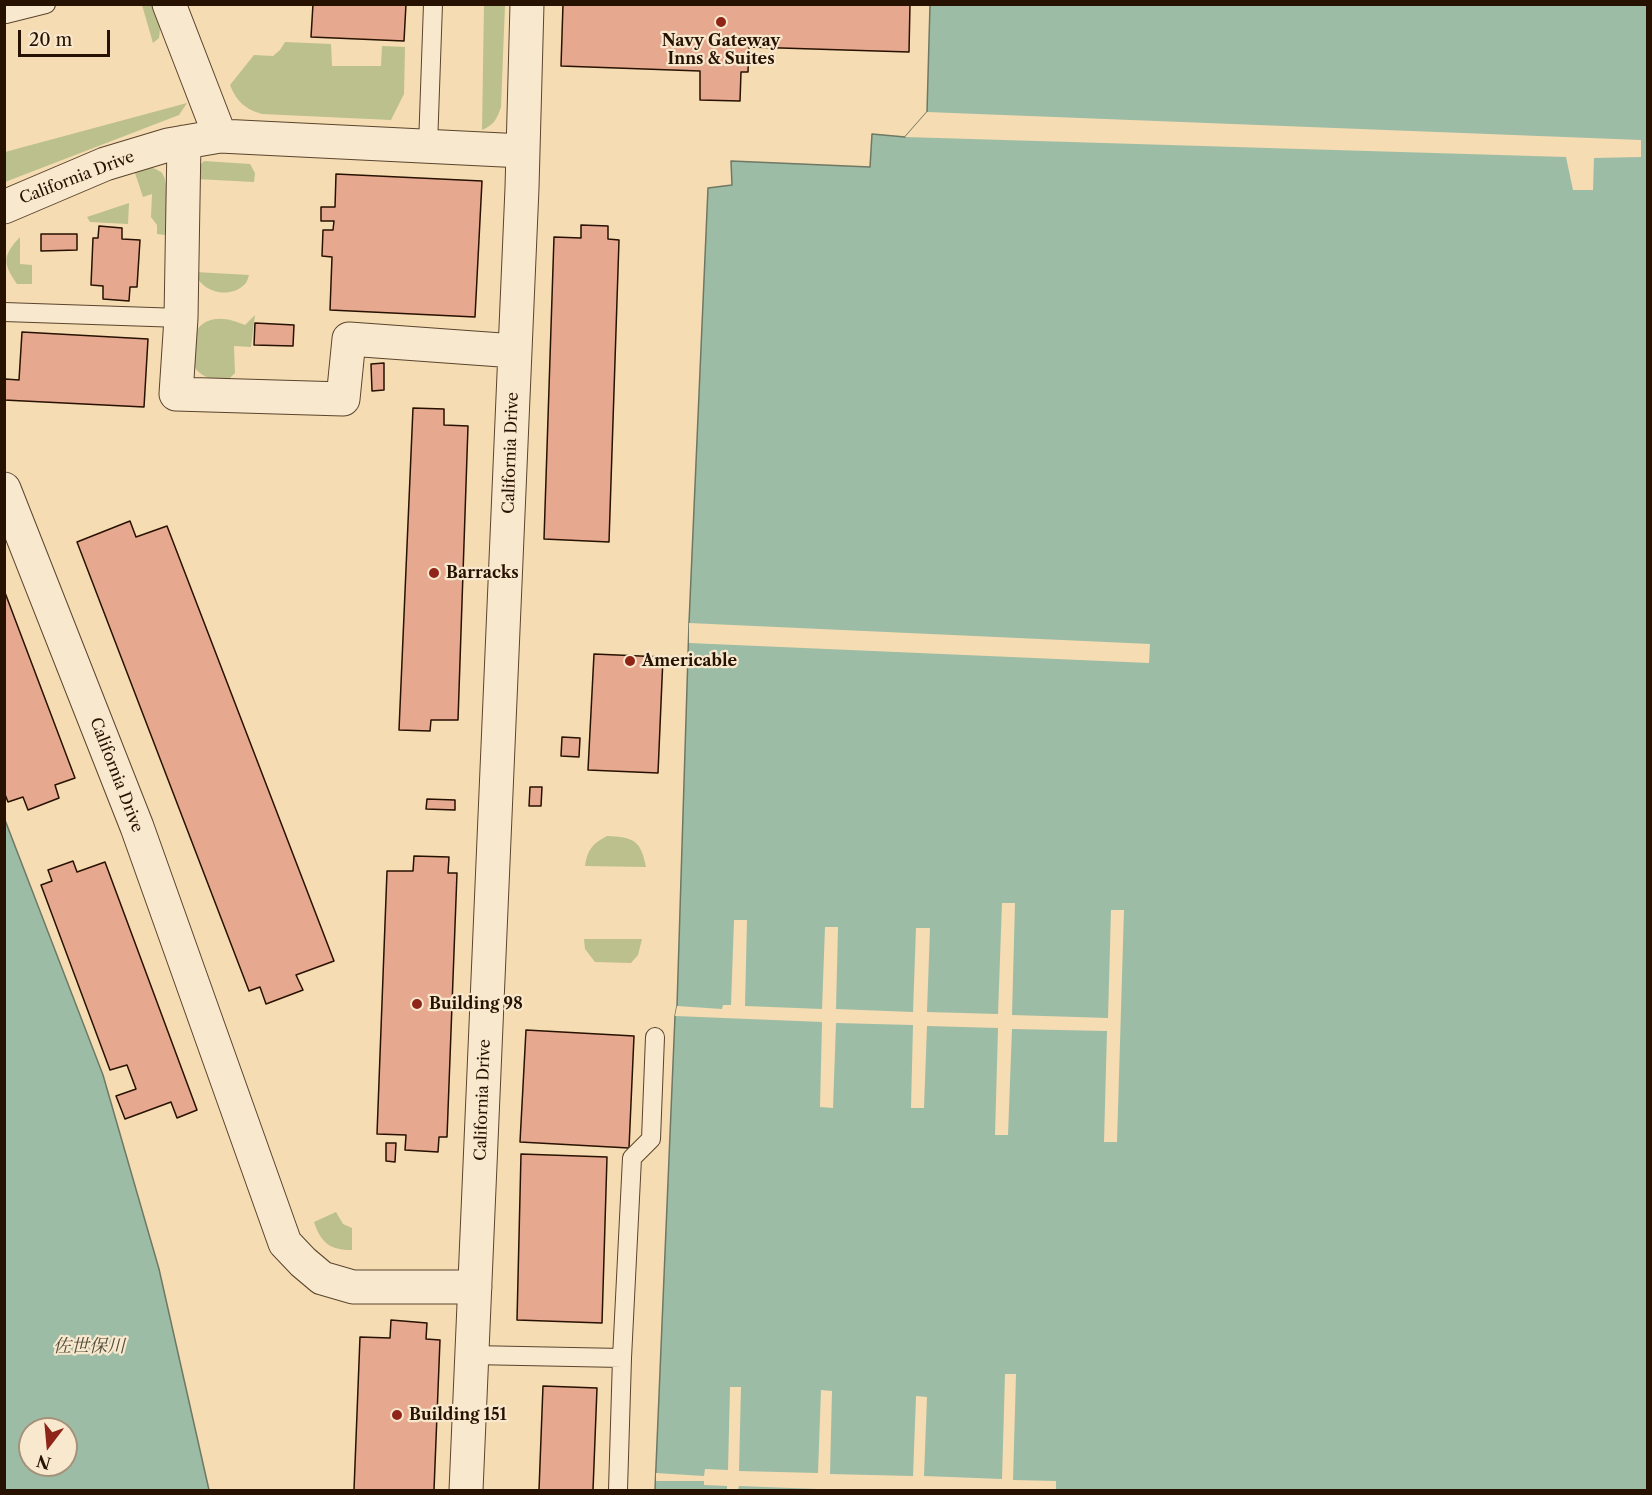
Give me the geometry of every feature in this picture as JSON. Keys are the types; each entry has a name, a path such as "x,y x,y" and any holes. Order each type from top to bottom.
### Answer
{"street":[{"path":"169,4 220,136"},
{"path":"523,151 527,4"},
{"name":"California Drive","path":"4,207 105,164 184,142 220,136 523,151 466,1491"},
{"path":"184,142 181,318 176,394 343,399 349,339 515,351"},
{"name":"California Drive","path":"4,489 137,827 285,1243 322,1278 353,1287 475,1287"}],"lane":[{"path":"6,15 46,4"},
{"path":"428,146 433,4"},
{"path":"4,312 181,318"},
{"path":"618,1491 632,1158 651,1139 655,1037"},
{"path":"472,1355 622,1358"}],"shaded area":[{"path":"142,5 152,5 158,16 159,38 153,43"},
{"path":"484,5 505,5 501,107 494,121 482,130"},
{"path":"285,42 331,44 332,66 381,66 382,46 405,47 404,94 391,120 262,114 246,107 230,85 254,55 273,56"},
{"path":"187,103 179,115 5,182 5,152"},
{"path":"204,161 250,164 255,173 254,182 196,179 199,166"},
{"path":"142,166 161,172 164,177 167,192 165,235 157,234 157,225 151,217 152,194 143,197 134,170"},
{"path":"129,203 128,224 90,222 87,217"},
{"path":"20,237 20,264 32,265 32,284 17,284 7,265 10,249"},
{"path":"195,272 249,275 246,283 239,289 224,293 216,292 203,285"},
{"path":"255,315 251,347 234,346 235,373 227,381 210,378 195,368 192,361 192,345 197,330 202,325 208,321 222,319 245,325"},
{"path":"607,836 623,837 634,842 641,851 646,867 585,866 592,848"},
{"path":"584,939 642,939 638,955 631,963 595,962 585,949"},
{"path":"336,1212 343,1224 352,1228 352,1250 338,1249 327,1244 314,1222"}],"water":[{"path":"930,5 1647,5 1647,1490 655,1490 677,1006 689,623 708,188 732,185 731,161 870,167 872,134 905,137 927,112"},
{"name":"佐世保川","path":"5,820 103,1075 159,1269 209,1490 5,1490"}],"pier":[{"path":"927,112 1641,140 1641,157 1594,158 1593,190 1573,190 1566,157 905,137"},
{"path":"689,623 1150,644 1149,663 689,643"},
{"path":"1002,903 1015,903 1012,1015 1108,1018 1111,910 1124,910 1117,1142 1104,1142 1107,1031 1012,1029 1008,1135 995,1135 998,1028 927,1026 924,1108 911,1108 913,1025 836,1023 833,1108 820,1107 822,1022 675,1016 677,1006 722,1009 723,1005 731,1005 734,920 747,920 745,1006 822,1009 825,927 838,927 836,1009 913,1012 916,928 930,928 927,1012 998,1014"},
{"path":"1005,1374 1016,1374 1013,1480 1056,1481 1056,1490 818,1490 739,1486 738,1490 727,1490 727,1486 704,1485 704,1481 656,1481 656,1473 704,1476 705,1469 728,1470 730,1387 741,1387 739,1471 818,1473 821,1390 832,1391 830,1474 913,1476 916,1396 927,1397 924,1476 1002,1479"}],"building":[{"path":"313,4 406,4 404,41 311,37"},
{"path":"563,4 910,4 909,52 749,47 748,72 741,72 740,101 700,100 700,71 561,66"},
{"path":"336,174 482,181 475,317 330,310 332,257 322,256 323,230 333,230 334,221 321,221 321,207 335,207"},
{"path":"581,225 608,226 608,239 619,240 609,542 544,539 554,237 581,238"},
{"path":"99,226 122,228 122,239 140,240 137,287 130,287 129,301 103,299 103,286 91,285 93,238 98,238"},
{"path":"41,234 77,234 77,250 41,251"},
{"path":"255,323 294,325 293,346 254,345"},
{"path":"22,332 148,339 144,407 4,400 5,379 19,380"},
{"path":"384,363 384,390 372,391 371,364"},
{"name":"Barracks","path":"413,408 444,409 444,425 468,426 458,720 431,720 430,731 399,730"},
{"path":"130,521 136,537 167,526 334,961 296,975 303,990 266,1004 260,987 249,991 77,542"},
{"path":"4,590 75,778 55,785 59,798 28,810 23,797 8,802 4,792"},
{"path":"594,654 663,657 658,773 588,770"},
{"path":"562,737 580,738 579,757 561,756"},
{"path":"530,787 542,787 541,806 529,806"},
{"path":"427,799 455,800 455,810 426,809"},
{"name":"Building 98","path":"414,856 449,857 448,873 457,873 447,1137 439,1137 438,1152 405,1150 406,1135 377,1134 387,871 413,871"},
{"path":"73,861 77,872 105,862 197,1110 177,1118 171,1102 125,1119 116,1096 136,1089 127,1065 110,1070 41,885 52,881 48,870"},
{"path":"526,1030 634,1036 629,1148 520,1142"},
{"path":"386,1143 396,1143 395,1162 386,1161"},
{"path":"521,1154 607,1157 602,1323 517,1320"},
{"name":"Building 151","path":"391,1320 427,1323 426,1339 440,1340 434,1490 354,1490 360,1337 390,1338"},
{"path":"543,1386 597,1388 593,1490 539,1490"}],"place":[{"name":"Navy Gateway Inns & Suites","path":"721,22"},
{"name":"Barracks","path":"434,573"},
{"name":"Americable","path":"630,661"},
{"name":"Building 98","path":"417,1004"},
{"name":"Building 151","path":"397,1415"}]}
